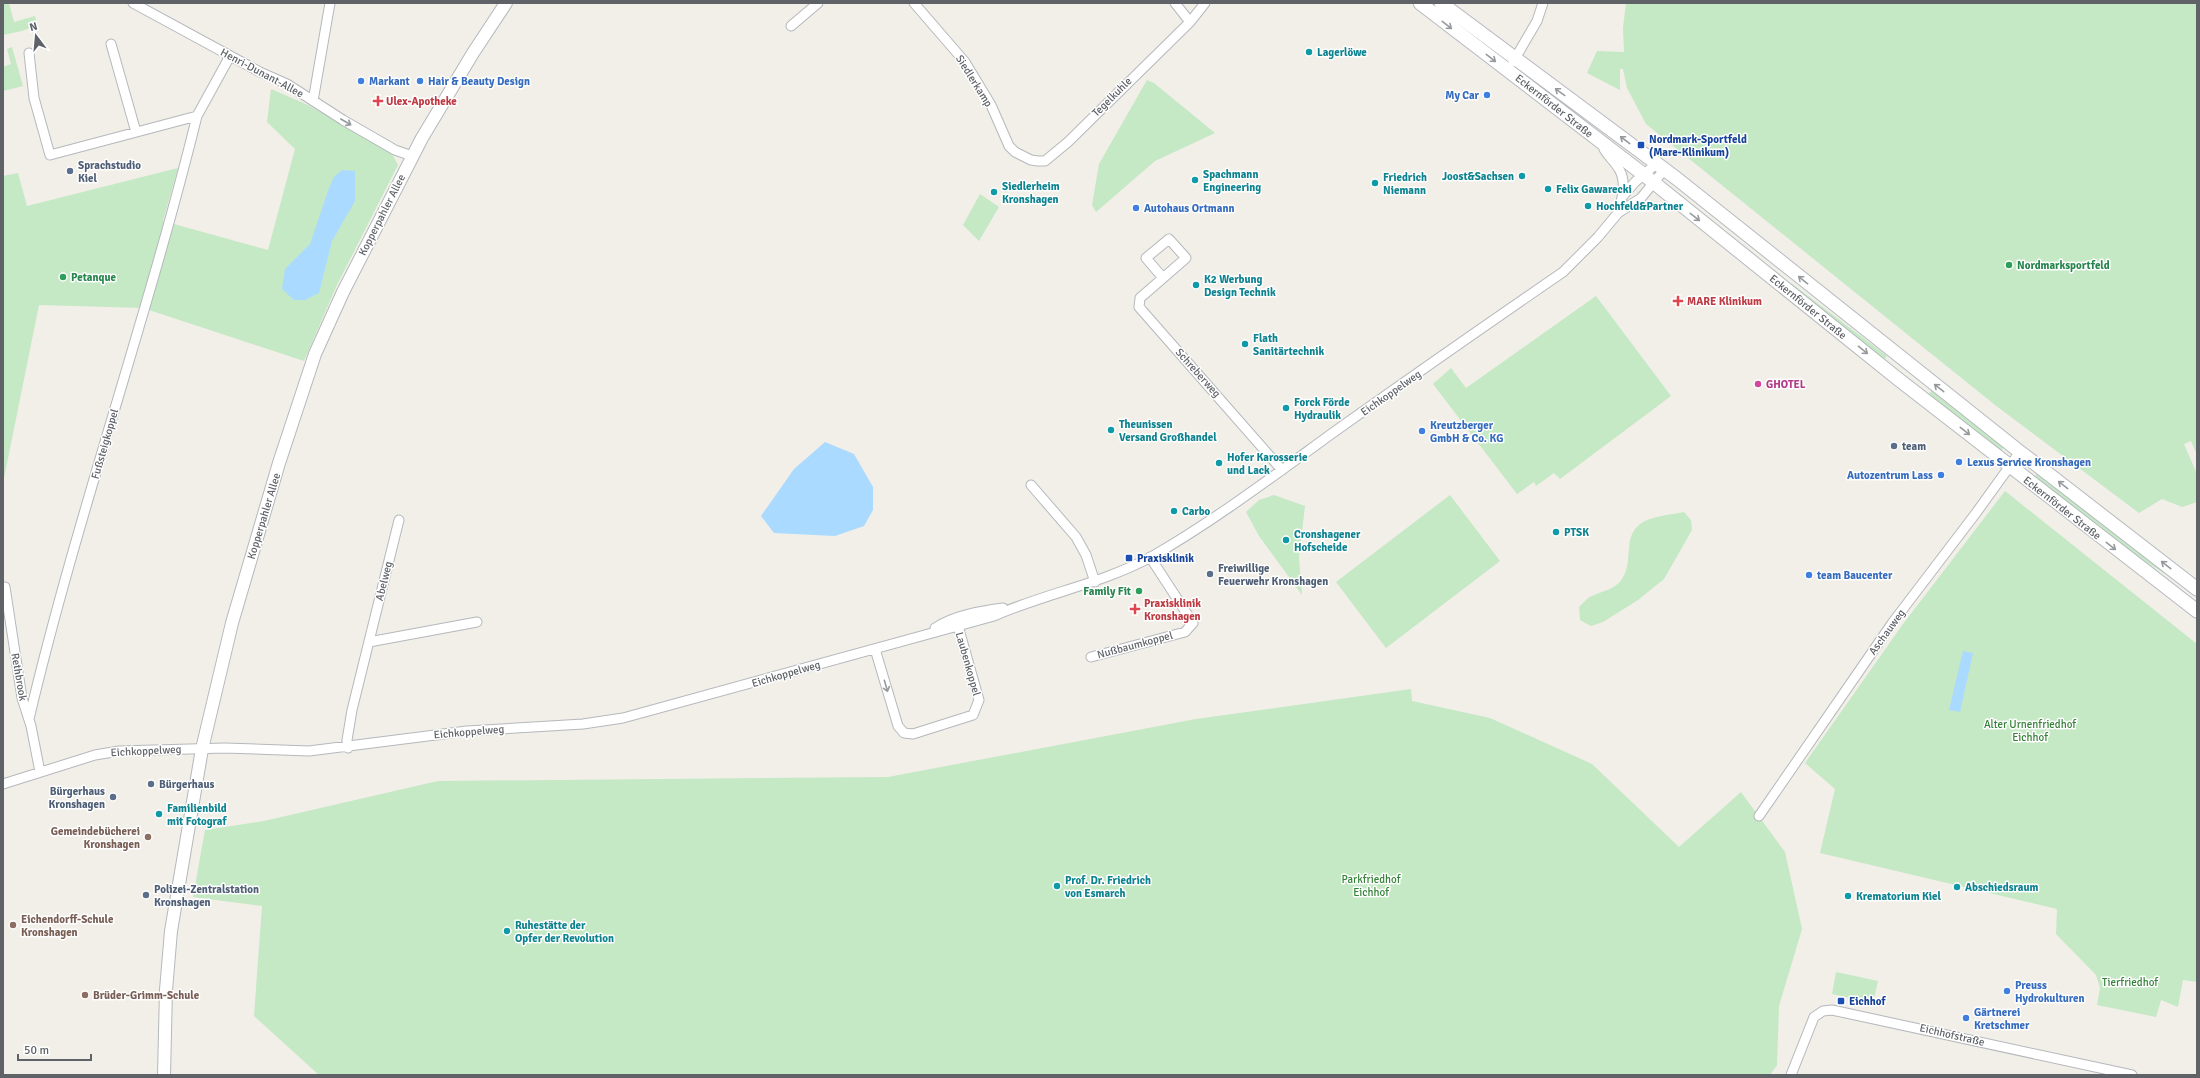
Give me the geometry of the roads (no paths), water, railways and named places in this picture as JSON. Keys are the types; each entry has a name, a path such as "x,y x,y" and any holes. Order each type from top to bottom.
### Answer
{"main road":[{"name":"Eckernförder Straße","path":"1420,3 1643,174 2009,466 2197,611"},
{"name":"Eckernförder Straße","path":"1441,3 1660,167 2020,452 2197,589"}],"street":[{"name":"Henri-Dunant-Allee","path":"133,3 230,56 288,84 388,146 412,156"},
{"path":"314,101 330,3"},
{"name":"Kopperpahler Allee","path":"164,1075 166,990 172,931 202,748 232,623 279,463 315,354 343,292 412,156 473,53 506,3"},
{"path":"791,26 818,3"},
{"name":"Siedlerkamp","path":"914,3 965,62 991,105 1010,146"},
{"path":"1175,3 1190,22"},
{"name":"Tegelkuhle","path":"1010,146 1015,152 1030,160 1045,161 1051,157 1190,22 1205,3"},
{"path":"1507,70 1537,21 1543,3"},
{"path":"111,44 136,132"},
{"path":"29,53 34,98 50,155 196,116"},
{"name":"Fußsteigkoppel","path":"40,772 29,719 48,636 148,296 196,116 230,56"},
{"name":"Eichkoppelweg","path":"1602,144 1621,172 1623,186 1618,213"},
{"name":"Eichkoppelweg","path":"1622,197 1643,174 1660,167"},
{"name":"Eichkoppelweg","path":"3,784 108,752 202,748 289,751 348,748 467,731 583,724 623,718 875,649 929,633 939,626 957,622 982,611 1016,606 1095,582 1150,557 1282,470 1563,272 1598,237 1618,213 1641,198 1654,183 1660,167"},
{"name":"Schreberweg","path":"1163,278 1140,298 1139,307 1282,470"},
{"name":"Aschauweg","path":"1759,816 1893,622 1976,513 2020,452"},
{"path":"1031,485 1076,537 1086,555 1095,582"},
{"name":"Abelweg","path":"348,748 347,740 350,724 399,520"},
{"name":"Nußbaumkoppel","path":"1091,657 1185,632 1193,623 1150,557"},
{"name":"Rethbrook","path":"5,587 22,698 29,719"},
{"path":"369,642 477,622"},
{"name":"Laubenkoppel","path":"875,649 898,726 904,733 913,734 973,715 977,709 979,700 957,622"},
{"name":"Eichhofstraße","path":"1791,1075 1800,1057 1814,1017 1823,1011 1832,1010 2132,1075"}],"water":[{"path":"342,170 355,171 355,201 332,241 319,293 305,300 294,300 282,289 285,269 310,244 329,188 334,177"},
{"path":"825,442 854,454 873,487 873,510 864,526 835,536 774,533 761,516 794,469"},
{"path":"1963,651 1973,653 1960,712 1949,710"}],"place":[{"name":"Lagerlöwe","path":"1309,52"},
{"name":"Markant","path":"361,81"},
{"name":"Hair & Beauty Design","path":"420,81"},
{"name":"My Car","path":"1487,95"},
{"name":"Ulex-Apotheke","path":"378,101"},
{"name":"Nordmark-Sportfeld (Mare-Klinikum)","path":"1641,145"},
{"name":"Sprachstudio Kiel","path":"70,171"},
{"name":"Joost&Sachsen","path":"1522,176"},
{"name":"Spachmann Engineering","path":"1195,180"},
{"name":"Friedrich Niemann","path":"1375,183"},
{"name":"Felix Gawarecki","path":"1548,189"},
{"name":"Siedlerheim Kronshagen","path":"994,192"},
{"name":"Hochfeld&Partner","path":"1588,206"},
{"name":"Autohaus Ortmann","path":"1136,208"},
{"name":"Nordmarksportfeld","path":"2009,265"},
{"name":"Petanque","path":"63,277"},
{"name":"K2 Werbung Design Technik","path":"1196,285"},
{"name":"MARE Klinikum","path":"1678,301"},
{"name":"Flath Sanitärtechnik","path":"1245,344"},
{"name":"GHOTEL","path":"1758,384"},
{"name":"Forck Förde Hydraulik","path":"1286,408"},
{"name":"Theunissen Versand Großhandel","path":"1111,430"},
{"name":"Kreutzberger GmbH & Co. KG","path":"1422,431"},
{"name":"team","path":"1894,446"},
{"name":"Lexus Service Kronshagen","path":"1959,462"},
{"name":"Hofer Karosserie und Lack","path":"1219,463"},
{"name":"Autozentrum Lass","path":"1941,475"},
{"name":"Carbo","path":"1174,511"},
{"name":"PTSK","path":"1556,532"},
{"name":"Cronshagener Hofscheide","path":"1286,540"},
{"name":"Praxisklinik","path":"1129,558"},
{"name":"Freiwillige Feuerwehr Kronshagen","path":"1210,574"},
{"name":"team Baucenter","path":"1809,575"},
{"name":"Family Fit","path":"1139,591"},
{"name":"Praxisklinik Kronshagen","path":"1135,609"},
{"name":"Bürgerhaus","path":"151,784"},
{"name":"Bürgerhaus Kronshagen","path":"113,797"},
{"name":"Familienbild mit Fotograf","path":"159,814"},
{"name":"Gemeindebücherei Kronshagen","path":"148,837"},
{"name":"Prof. Dr. Friedrich von Esmarch","path":"1057,886"},
{"name":"Abschiedsraum","path":"1957,887"},
{"name":"Polizei-Zentralstation Kronshagen","path":"146,895"},
{"name":"Krematorium Kiel","path":"1848,896"},
{"name":"Eichendorff-Schule Kronshagen","path":"13,925"},
{"name":"Ruhestätte der Opfer der Revolution","path":"507,931"},
{"name":"Preuss Hydrokulturen","path":"2007,991"},
{"name":"Brüder-Grimm-Schule","path":"85,995"},
{"name":"Eichhof","path":"1841,1001"},
{"name":"Gärtnerei Kretschmer","path":"1966,1018"}],"park label":[{"name":"Alter Urnenfriedhof Eichhof","path":"2030,730"},
{"name":"Parkfriedhof Eichhof","path":"1371,885"},
{"name":"Tierfriedhof","path":"2130,982"}]}
